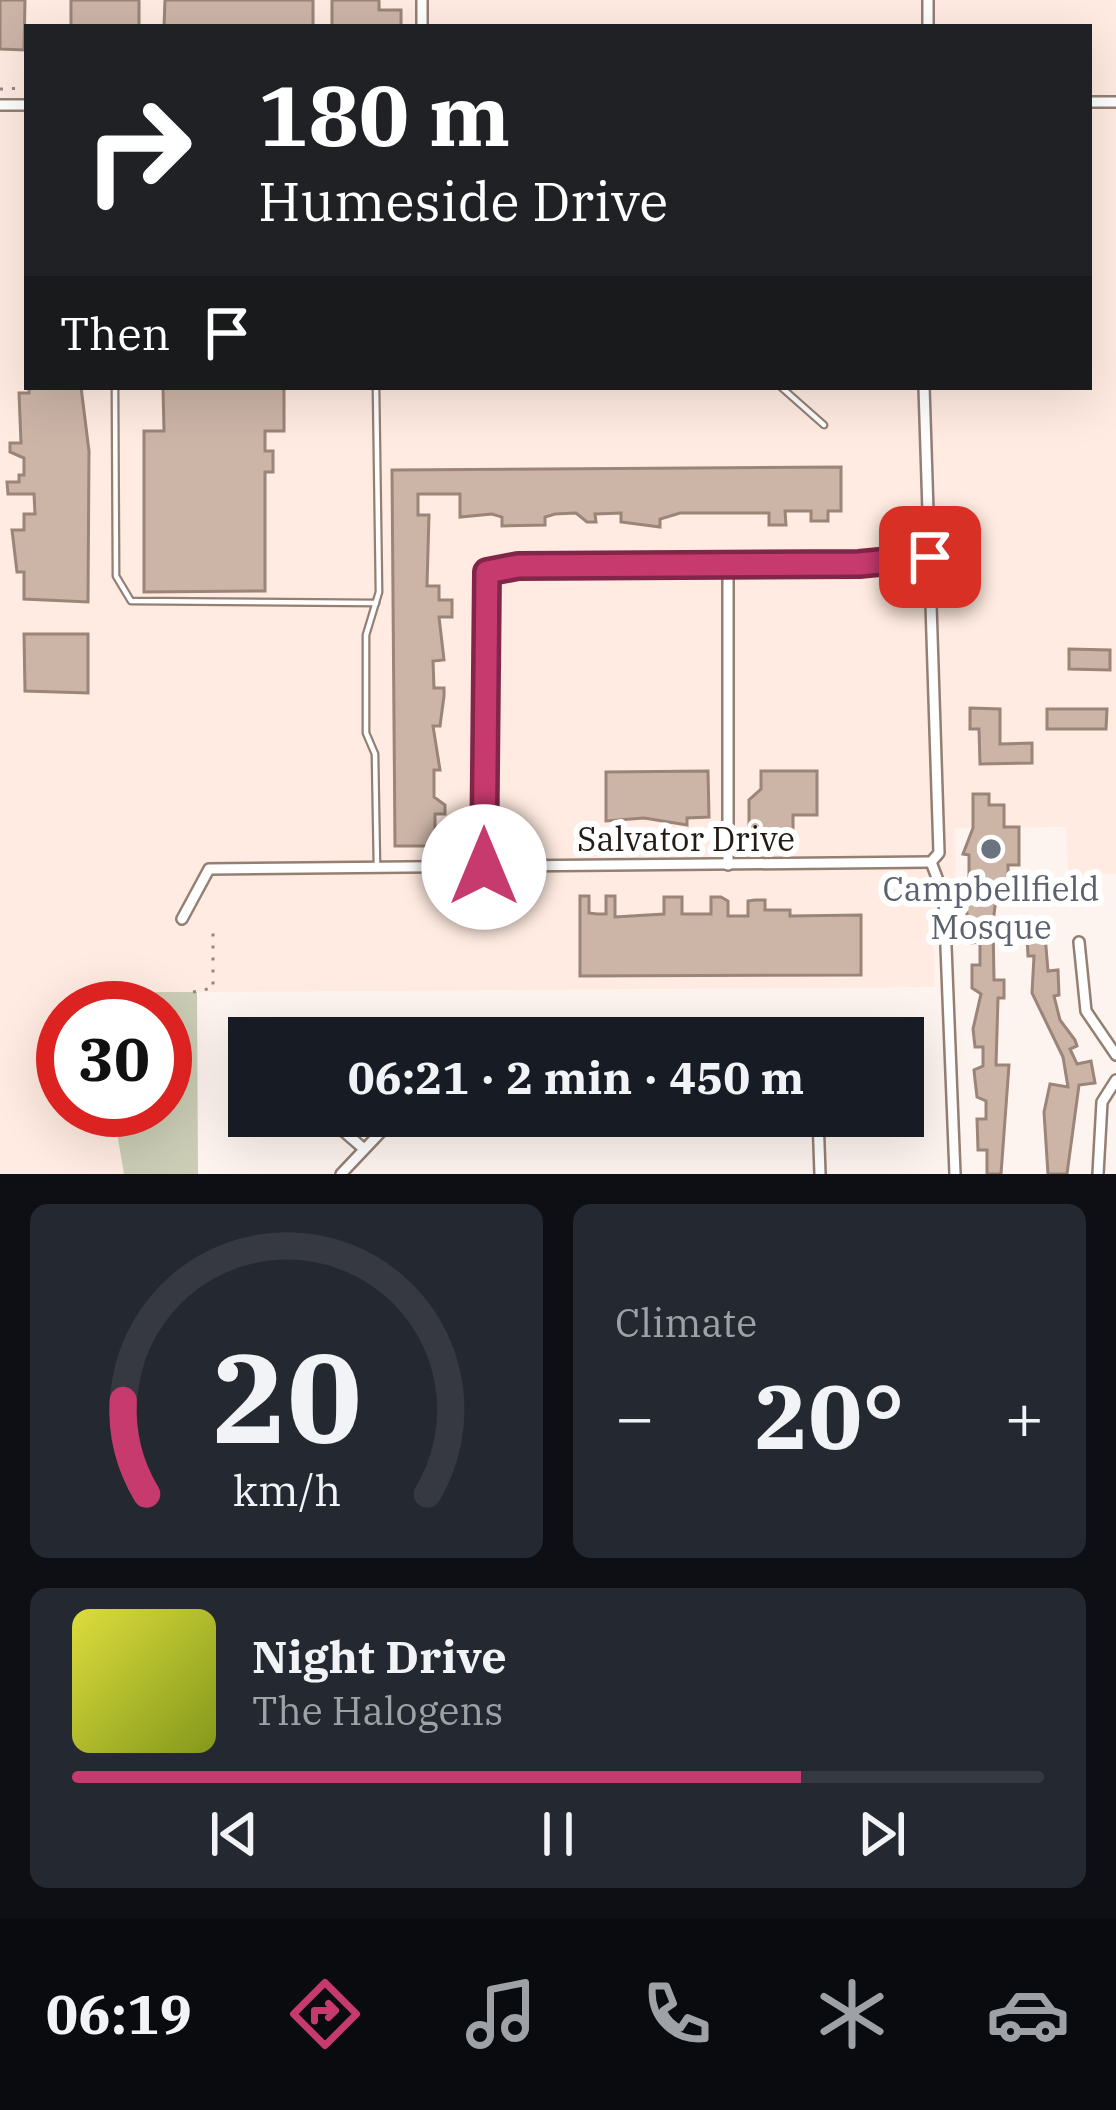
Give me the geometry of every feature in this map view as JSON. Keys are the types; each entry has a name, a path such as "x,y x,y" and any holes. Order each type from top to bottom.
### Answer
{"street":[{"path":"924,390 939,853 931,862 944,896 955,1174"},
{"path":"484,867 484,575 501,566 859,564 930,557"},
{"path":"859,564 931,571"},
{"path":"728,565 728,865"},
{"name":"Salvator Drive","path":"182,919 209,869 931,862"},
{"path":"1079,943 1086,1011 1116,1055"},
{"path":"1098,1174 1102,1102 1116,1080"},
{"path":"350,1137 364,1149"},
{"path":"341,1174 376,1137"},
{"path":"819,1137 820,1174"}],"lane":[{"path":"115,390 116,576 131,601 376,603"},
{"path":"376,390 376,603 366,635 366,733 375,754 377,868"},
{"path":"784,390 824,425"}],"path":[{"path":"193,992 193,988 213,988 213,927"}],"shaded area":[{"path":"0,0 1116,0 1116,874 1068,874 1066,827 955,828 956,902 932,902 935,987 192,992 192,981 36,981 36,1137 118,1137 124,1174 0,1174"}],"green space":[{"path":"192,992 197,992 198,1174 124,1174 118,1137 192,1137"}],"building":[{"path":"0,0 25,0 24,50 0,49"},
{"path":"71,0 139,0 139,24 71,24"},
{"path":"165,0 313,0 313,24 164,24"},
{"path":"332,0 379,0 379,10 401,10 401,24 332,24"},
{"path":"81,390 89,451 88,602 24,599 24,572 17,572 12,530 24,530 24,514 35,514 34,494 8,494 7,482 19,482 19,475 24,475 24,458 10,452 10,443 21,443 19,393"},
{"path":"163,390 284,390 284,431 265,431 265,451 273,451 273,472 265,472 265,591 144,592 144,431 164,431"},
{"path":"841,467 841,511 828,511 828,521 811,521 811,511 785,511 786,525 769,525 769,513 680,513 660,519 660,527 621,522 621,513 595,514 596,522 587,522 576,513 545,517 545,525 502,526 502,517 492,514 460,517 460,494 418,494 418,515 429,515 427,586 439,586 439,600 452,600 452,617 439,617 444,660 433,661 434,688 444,688 440,726 433,726 440,770 434,770 434,797 445,805 445,814 435,814 435,837 445,837 445,846 395,846 392,470"},
{"path":"24,634 88,634 88,693 25,691"},
{"path":"1069,649 1110,650 1110,670 1069,669"},
{"path":"970,708 1000,709 1000,744 1032,743 1032,763 980,764 979,729 970,729"},
{"path":"1047,709 1107,709 1106,729 1047,729"},
{"path":"708,771 709,817 687,818 687,825 644,818 606,821 606,772"},
{"path":"761,771 817,771 817,815 793,815 793,834 749,828 749,800 761,789"},
{"path":"973,794 989,794 989,805 1004,805 1004,827 1019,827 1019,865 1008,865 1009,898 996,898 993,923 994,980 1004,980 1004,998 998,998 996,1065 1009,1065 1001,1174 987,1174 987,1150 978,1150 977,1119 986,1119 986,1101 977,1097 975,1080 974,1070 983,1066 983,1047 975,1047 973,1029 981,994 972,988 972,965 980,965 980,942 970,943 964,886 969,879 969,855 963,854 973,828"},
{"path":"580,896 589,896 589,913 606,914 606,896 615,896 615,917 664,914 664,897 682,897 682,914 711,914 711,897 721,897 728,901 728,916 748,916 748,901 755,900 765,900 765,910 790,910 790,916 861,915 861,975 580,976"},
{"path":"1045,935 1048,971 1058,970 1059,995 1054,996 1060,1020 1075,1040 1077,1046 1070,1049 1077,1064 1091,1061 1095,1083 1079,1085 1067,1174 1048,1174 1044,1112 1050,1084 1068,1087 1063,1057 1032,993 1034,956 1028,956 1027,936"}],"place":[{"name":"Campbellfield Mosque","path":"991,849"}],"route":[{"path":"484,867 483,581 491,569 859,564 930,557"}]}
